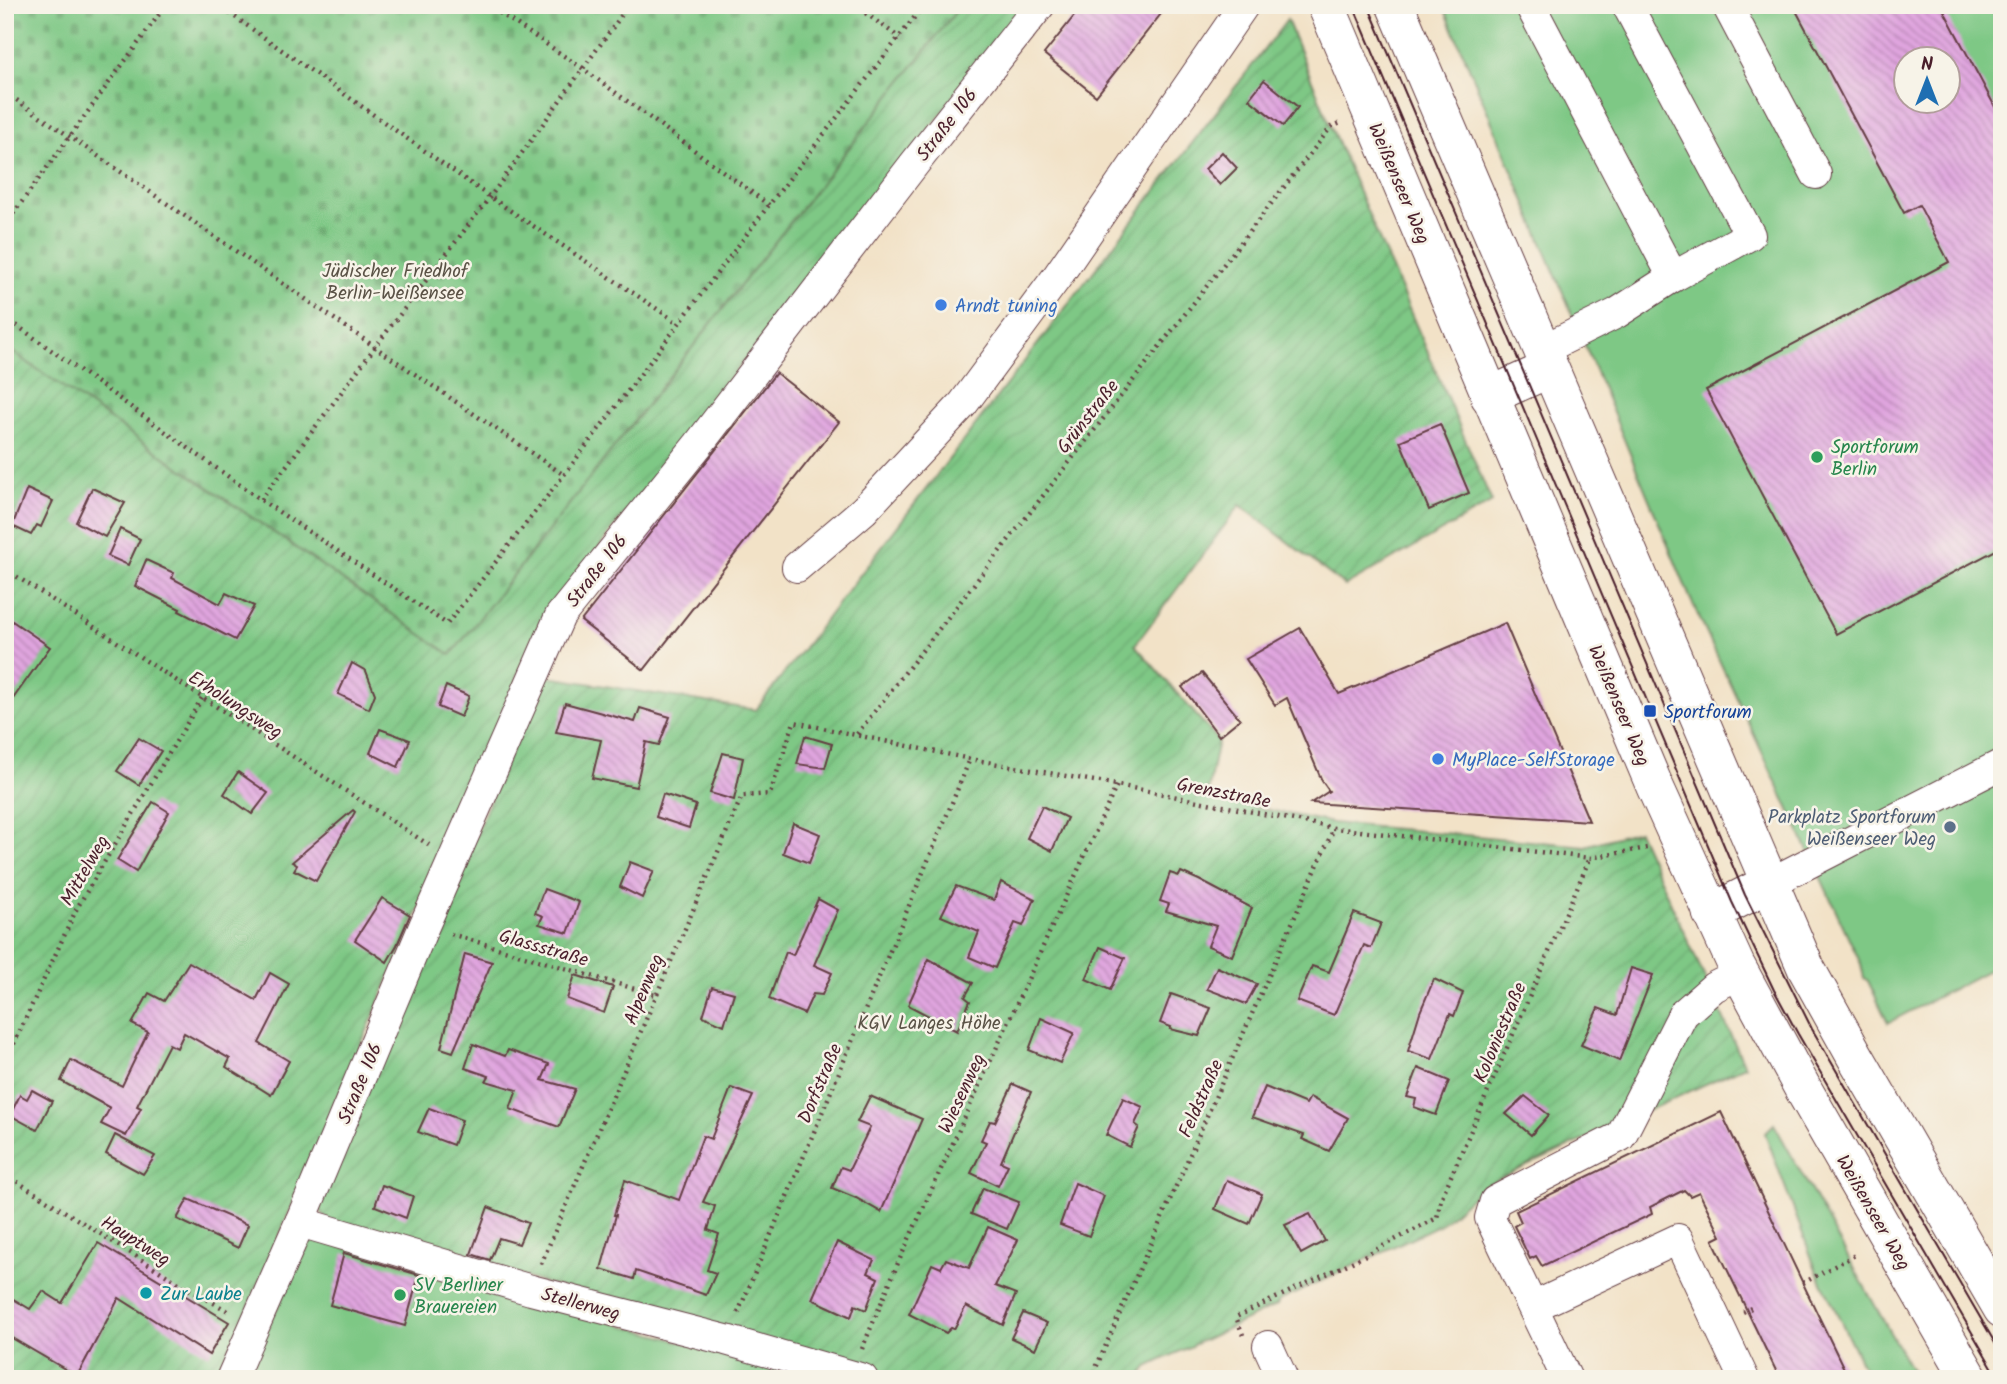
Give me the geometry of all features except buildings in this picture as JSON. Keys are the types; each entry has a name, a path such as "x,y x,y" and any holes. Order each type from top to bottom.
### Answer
{"main road":[{"name":"Weißenseer Weg","path":"1326,5 1489,396 1676,837 1711,913 1740,974 1802,1087 1970,1379"},
{"path":"1395,5 1806,968 2002,1309"},
{"path":"1489,396 1546,360"},
{"path":"1711,913 1770,883"}],"lane":[{"name":"Straße 106","path":"231,1379 424,926 560,616 698,444 1040,5"},
{"path":"797,567 864,510 963,404 1064,268 1244,5"},
{"path":"1530,5 1673,277"},
{"path":"1546,360 1673,277 1749,235 1627,5"},
{"path":"1727,5 1816,174"},
{"path":"1770,883 2002,764"},
{"path":"1567,1379 1490,1218 1495,1201 1621,1136 1683,1014 1714,987 1740,974"},
{"name":"Stellerweg","path":"300,1222 530,1290 857,1377"},
{"path":"1533,1307 1678,1239 1744,1379"},
{"path":"1257,1344 1283,1379"}],"path":[{"path":"5,225 166,5"},
{"path":"218,5 490,197 678,323"},
{"path":"488,5 582,68 769,205"},
{"path":"261,500 374,347 490,197 629,5"},
{"path":"854,5 900,38"},
{"path":"5,317 261,500 447,624 924,5"},
{"path":"5,92 564,475"},
{"name":"Grünstraße","path":"857,734 1331,127 1344,121"},
{"name":"Erholungsweg","path":"5,569 453,860"},
{"name":"Mittelweg","path":"5,1063 77,908 202,698"},
{"name":"Grenzstraße","path":"794,722 970,759 1334,828 1590,858 1651,847"},
{"name":"Alpenweg","path":"530,1290 741,796 770,793 794,722"},
{"name":"Dorfstraße","path":"726,1340 970,759"},
{"name":"Wiesenweg","path":"857,1377 898,1263 1117,785"},
{"name":"Feldstraße","path":"1091,1379 1334,828"},
{"name":"Koloniestraße","path":"1257,1344 1236,1317 1437,1218 1441,1199 1590,858"},
{"name":"Glassstraße","path":"424,926 655,995"},
{"name":"Hauptweg","path":"5,1174 184,1287 255,1326"},
{"path":"1803,1283 1857,1254"}],"green space":[{"name":"Jüdischer Friedhof Berlin-Weißensee","path":"5,5 961,5 451,655 5,347"},
{"path":"961,5 1028,5 543,619 218,1379 5,1379 5,347 451,655"},
{"name":"Sportforum Berlin","path":"1443,5 2002,5 2002,963 1888,1023 1868,981 1864,978 1861,964 1691,600"},
{"name":"KGV Langes Höhe","path":"1287,20 1492,502 1345,586 1240,505 1135,645 1218,740 1207,797 1332,823 1585,846 1638,831 1745,1066 1483,1186 1441,1224 1147,1367 1139,1379 886,1379 329,1222 317,1207 543,676 756,710"},
{"path":"1774,1124 1916,1379 1869,1379 1817,1272 1765,1133"},
{"name":"SV Berliner Brauereien","path":"312,1238 814,1379 247,1379 271,1320"}],"tram line":[{"path":"1353,5 1732,902 1798,1034 1999,1379"},
{"path":"1368,5 1745,895 1812,1029 2002,1355"}],"place":[{"name":"Arndt tuning","path":"941,305"},
{"name":"Sportforum Berlin","path":"1817,457"},
{"name":"Sportforum","path":"1650,711"},
{"name":"MyPlace-SelfStorage","path":"1438,759"},
{"name":"Parkplatz Sportforum Weißenseer Weg","path":"1950,827"},
{"name":"Zur Laube","path":"146,1293"},
{"name":"SV Berliner Brauereien","path":"400,1295"}]}
